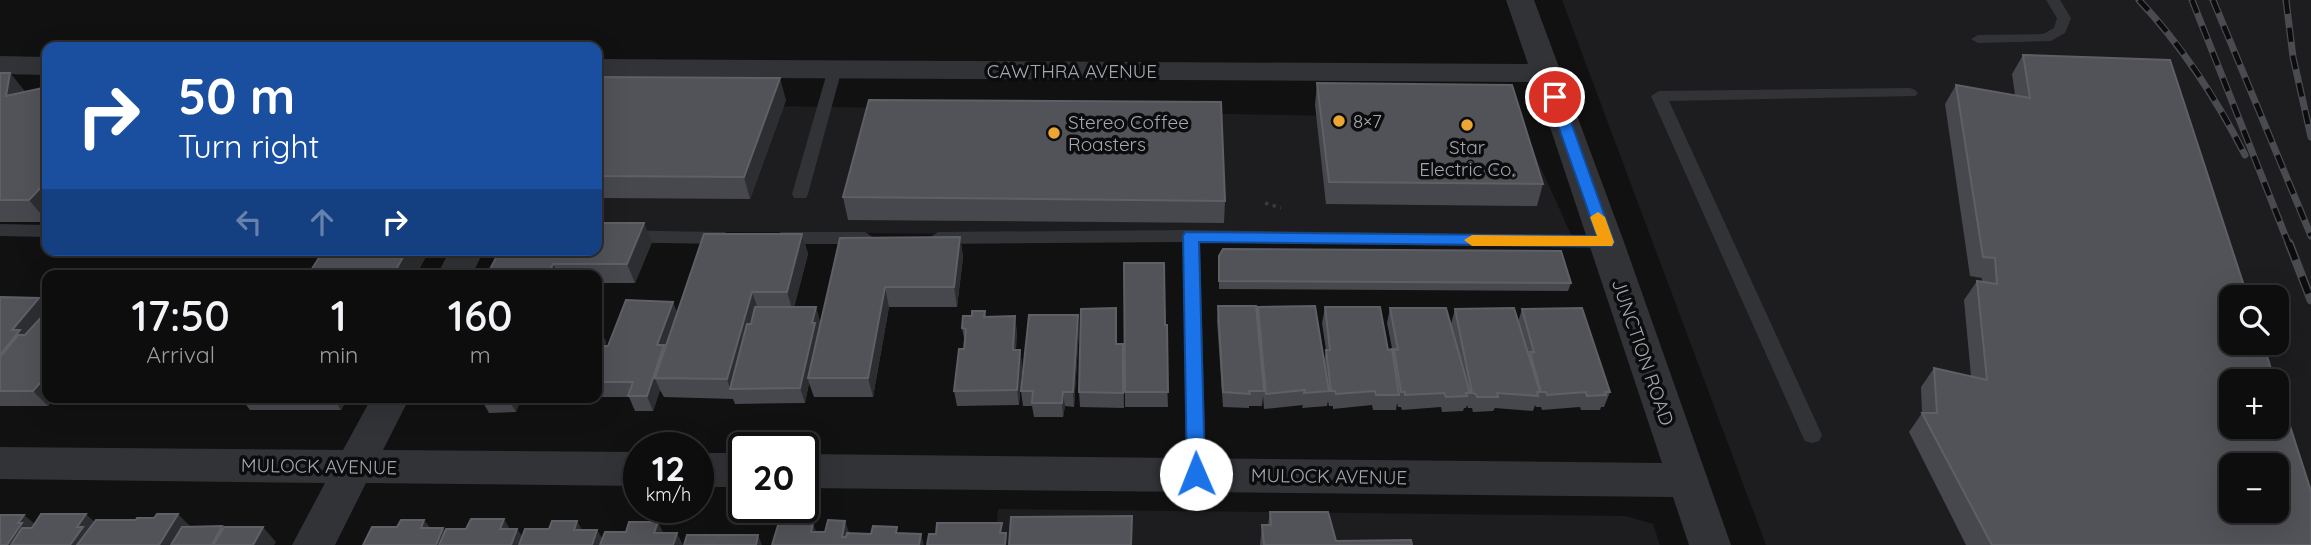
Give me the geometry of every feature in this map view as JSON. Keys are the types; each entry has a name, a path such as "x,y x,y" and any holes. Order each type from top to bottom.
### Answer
{"street":[{"name":"JUNCTION ROAD","path":"1520,0 1607,242 1710,545"},
{"path":"0,65 42,66"},
{"name":"CAWTHRA AVENUE","path":"602,68 1546,73"},
{"path":"313,545 388,403"},
{"name":"MULOCK AVENUE","path":"0,463 623,469"},
{"name":"MULOCK AVENUE","path":"819,471 1687,480"}],"lane":[{"path":"1978,39 2046,38 2060,30 2064,18 2053,0"},
{"path":"800,194 835,69"},
{"path":"1812,435 1659,96 1910,93"},
{"path":"0,230 42,231"},
{"path":"602,236 884,238"},
{"path":"926,238 1191,236 1607,242"},
{"path":"1191,236 1196,474"}],"shaded area":[{"path":"1562,0 2311,0 2311,545 1766,545"},
{"path":"602,103 1519,119 1573,239 602,231"},
{"path":"998,509 1626,516 1653,524 1660,545 995,545"}],"building":[{"path":"2023,55 2170,60 2244,285 2219,285 2219,355 2267,355 2271,369 2219,369 2219,439 2289,439 2289,423 2311,491 2311,545 1992,545 1922,413 1937,413 1934,368 1987,380 1977,281 1997,284 1995,258 1983,257 1956,85 2030,98"},
{"path":"0,73 10,73 6,96 42,88 42,186 29,200 0,200"},
{"path":"602,77 780,78 744,177 602,176"},
{"path":"1317,83 1512,85 1543,184 1329,182"},
{"path":"869,100 1221,102 1225,201 843,197"},
{"path":"602,223 644,223 627,264 553,264 550,270 490,270 497,256 602,256"},
{"path":"704,234 802,234 787,292 752,292 727,379 655,378"},
{"path":"960,237 954,287 885,287 868,378 808,378 840,238"},
{"path":"1223,249 1561,251 1571,283 1219,281 1219,256"},
{"path":"320,256 404,256 396,270 311,270"},
{"path":"1124,263 1164,263 1168,392 1125,392"},
{"path":"0,297 39,298 12,330 20,330 0,355"},
{"path":"626,300 673,302 657,345 664,345 647,396 628,396 633,382 602,382 602,346 608,346"},
{"path":"1218,306 1256,306 1264,391 1249,391 1250,394 1223,392"},
{"path":"1315,306 1329,391 1304,393 1305,390 1266,394 1258,307"},
{"path":"755,307 816,307 812,323 815,323 800,388 730,389 747,324 751,324"},
{"path":"1325,307 1380,307 1388,350 1392,349 1399,395 1376,395 1375,391 1336,394 1331,391"},
{"path":"1116,308 1116,344 1123,344 1123,393 1079,392 1081,309"},
{"path":"1390,308 1446,308 1470,393 1466,393 1467,396 1446,397 1444,393 1405,395 1405,392 1401,392 1394,349 1398,350"},
{"path":"1514,308 1540,392 1537,392 1538,396 1497,393 1498,397 1477,397 1472,393 1455,309"},
{"path":"1582,308 1610,392 1605,392 1606,395 1587,396 1586,392 1547,395 1546,392 1541,392 1530,352 1534,352 1522,309"},
{"path":"972,311 985,311 984,317 1015,316 1013,350 1020,350 1017,390 954,391 959,349 964,349 966,329 962,328 963,316 972,316"},
{"path":"1029,315 1078,315 1073,392 1063,392 1062,403 1032,403 1033,391 1021,391"},
{"path":"42,316 42,384 33,391 0,391 0,357 18,335 25,335"},
{"path":"1270,512 1328,512 1336,541 1411,540 1412,545 1264,545 1262,525 1271,525"},
{"path":"41,514 86,514 77,527 83,527 70,545 11,545 22,528 32,528"},
{"path":"157,514 178,514 159,545 77,545 96,520 136,520 154,518"},
{"path":"0,515 24,515 18,523 22,523 7,545 0,545"},
{"path":"1132,516 1131,545 1009,545 1011,517"},
{"path":"471,519 504,519 500,529 517,529 511,545 439,545 446,529 466,529"},
{"path":"401,520 424,520 421,528 443,528 436,545 363,545 372,527 397,527"},
{"path":"828,520 845,521 842,537 846,537 847,533 871,534 873,526 897,527 896,533 921,534 919,545 772,545 779,523 813,523 811,532 825,532"},
{"path":"552,521 577,521 574,530 597,530 592,545 519,545 525,529 549,529"},
{"path":"629,523 658,523 654,533 677,533 673,545 600,545 605,532 626,532"},
{"path":"937,523 1002,523 1000,533 1006,533 1005,545 927,545 929,534 936,534"},
{"path":"222,526 212,545 171,545 182,527"},
{"path":"224,527 263,527 253,545 213,545"},
{"path":"687,535 758,535 756,545 684,545"}],"railway":[{"path":"2139,0 2198,74 2245,155"},
{"path":"2192,0 2289,245"},
{"path":"2213,0 2311,236"},
{"path":"2286,0 2293,57 2311,137"},
{"path":"2289,243 2311,300"}],"slow traffic":[{"path":"1472,240 1607,242 1598,217"}],"place":[{"name":"8×7","path":"1339,121"},
{"name":"Star Electric Co.","path":"1467,125"},
{"name":"Stereo Coffee Roasters","path":"1054,133"}],"route":[{"path":"1196,474 1191,236 1607,242 1555,97"}]}
